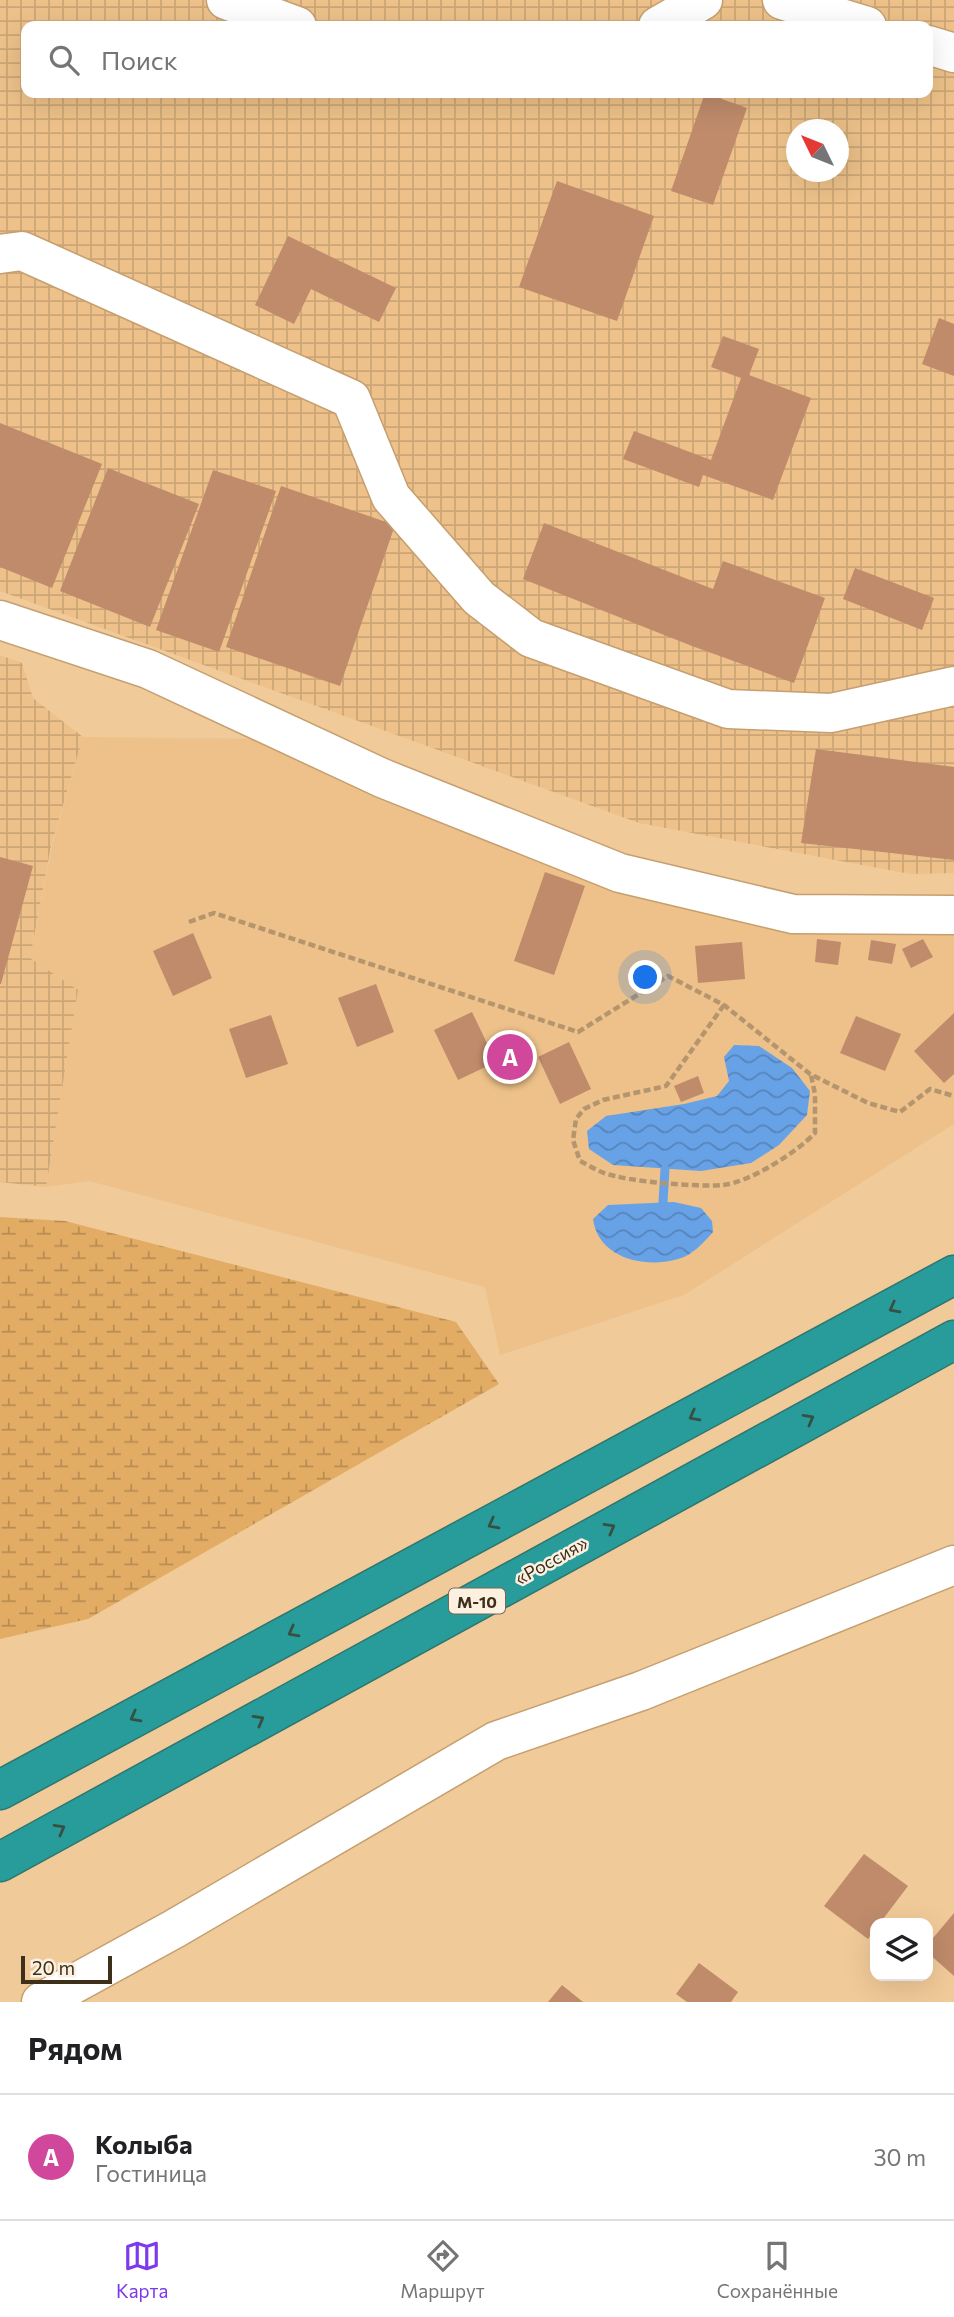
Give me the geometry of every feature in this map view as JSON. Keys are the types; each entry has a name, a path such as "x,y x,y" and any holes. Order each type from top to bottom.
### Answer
{"highway":[{"path":"0,1790 954,1275"},
{"name":"«Россия»","path":"0,1862 954,1340"}],"street":[{"path":"226,0 283,21"},
{"path":"666,21 703,0"},
{"path":"782,0 851,21"},
{"path":"933,47 954,53"},
{"path":"0,254 22,251 351,399 391,498 479,598 531,638 728,709 831,713 954,686"},
{"path":"0,620 148,669 382,778 620,873 793,914 954,915"},
{"path":"41,2002 174,1929 496,1741 641,1691 954,1565"}],"path":[{"path":"189,922 214,913 578,1032 668,976 724,1005 810,1074 868,1104 900,1112 930,1089 954,1096"},
{"path":"724,1005 666,1086 603,1100 584,1108 576,1119 573,1140 580,1161 606,1174 649,1182 724,1185 759,1173 803,1146 815,1133 815,1094 810,1074"}],"shaded area":[{"path":"0,0 954,0 954,873 910,874 639,823 0,591"},
{"path":"0,655 22,663 33,698 83,737 51,846 30,958 78,990 46,1187 0,1182"},
{"path":"83,737 286,739 620,873 789,900 954,907 954,1124 684,1295 500,1355 485,1287 89,1181 46,1187 78,990 30,958 52,846"}],"green space":[{"path":"0,1217 65,1221 456,1322 499,1384 88,1619 0,1639"}],"water":[{"path":"734,1045 759,1046 792,1068 810,1091 807,1115 779,1145 751,1163 701,1171 613,1165 589,1149 587,1131 606,1116 717,1096 729,1081 724,1057"},
{"path":"674,1202 701,1208 712,1221 713,1232 688,1255 665,1262 638,1261 613,1251 597,1232 593,1219 608,1205"}],"building":[{"path":"703,98 719,98 747,108 713,205 671,191"},
{"path":"557,181 654,216 617,321 519,287"},
{"path":"288,236 396,288 379,322 311,289 294,324 255,305"},
{"path":"939,318 954,324 954,376 922,364"},
{"path":"723,336 759,349 749,375 811,398 773,500 703,475 699,487 623,459 634,431 711,460 741,378 711,367"},
{"path":"0,423 102,464 52,588 0,567"},
{"path":"108,468 199,504 150,627 60,591"},
{"path":"213,470 276,491 219,652 156,630"},
{"path":"281,486 395,525 340,686 226,647"},
{"path":"544,523 713,589 723,561 825,598 794,683 523,579"},
{"path":"855,568 934,598 922,630 843,599"},
{"path":"816,749 954,767 954,860 801,843"},
{"path":"0,857 33,866 1,984 0,984"},
{"path":"545,872 585,886 554,975 514,961"},
{"path":"193,933 212,978 173,996 153,951"},
{"path":"817,939 841,942 838,965 815,962"},
{"path":"923,939 933,957 911,968 902,949"},
{"path":"871,940 896,944 892,964 868,960"},
{"path":"742,942 745,979 698,983 695,946"},
{"path":"376,984 394,1032 357,1047 338,998"},
{"path":"472,1012 496,1062 458,1080 434,1030"},
{"path":"954,1013 954,1074 944,1083 914,1051"},
{"path":"271,1015 288,1064 246,1078 229,1029"},
{"path":"856,1016 901,1034 885,1071 840,1053"},
{"path":"569,1042 591,1089 560,1104 538,1057"},
{"path":"698,1076 704,1093 681,1102 674,1086"},
{"path":"864,1854 908,1886 884,1918 870,1918 868,1939 824,1906"},
{"path":"954,1913 954,1976 933,1957 933,1938"},
{"path":"699,1963 738,1992 731,2002 687,2002 676,1994"},
{"path":"562,1985 583,2002 548,2002"}],"waterway":[{"path":"663,1202 665,1169"}],"place":[{"name":"Колыба","path":"510,1057"}]}
